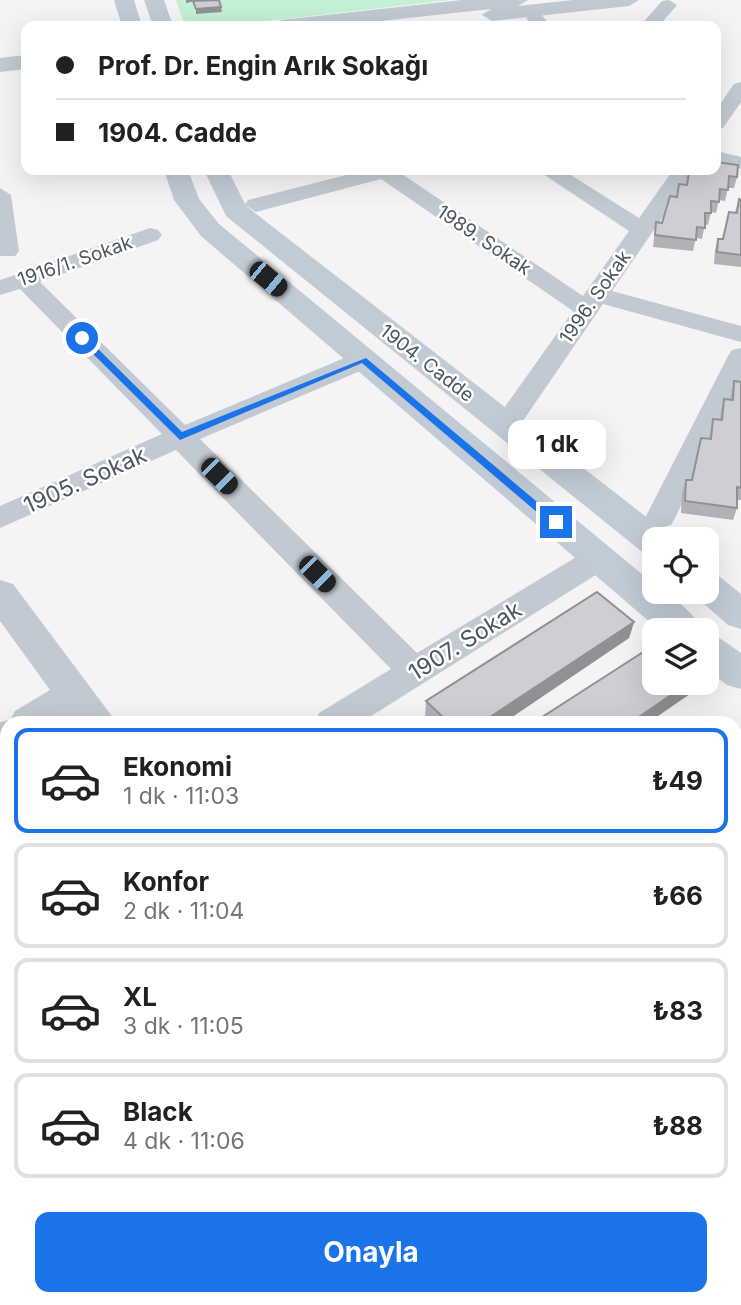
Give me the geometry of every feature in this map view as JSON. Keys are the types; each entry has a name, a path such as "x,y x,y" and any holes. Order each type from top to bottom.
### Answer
{"main road":[{"path":"124,0 130,21"},
{"path":"154,0 161,21"},
{"name":"1904. Cadde","path":"178,175 187,200 204,224 670,618"},
{"name":"1904. Cadde","path":"218,175 235,210 506,425 653,527"},
{"path":"719,596 741,614"},
{"path":"719,658 741,674"}],"street":[{"path":"327,21 518,0"},
{"path":"441,21 629,0"},
{"path":"654,21 668,5"},
{"path":"0,65 21,63"},
{"path":"721,116 741,88"},
{"path":"721,122 741,126"},
{"path":"721,158 741,163"},
{"path":"256,205 367,175"},
{"name":"1989. Sokak","path":"393,175 592,302 741,334"},
{"path":"556,175 643,230"},
{"name":"1996. Sokak","path":"506,425 681,175"},
{"path":"0,195 7,251"},
{"name":"1916/1. Sokak","path":"12,284 150,235"},
{"path":"12,284 180,436 415,672"},
{"path":"658,527 741,356"},
{"name":"1905. Sokak","path":"0,518 180,436 363,360"},
{"name":"1907. Sokak","path":"343,716 599,558"},
{"path":"0,594 86,708 56,716"}],"green space":[{"path":"176,0 450,0 267,21 183,21"}],"building":[{"path":"219,0 221,7 196,9 193,1"},
{"path":"721,163 738,165 737,177 729,176 728,190 720,189 719,202 711,201 711,213 705,213 705,228 697,227 696,240 655,235 656,222 662,223 670,196 677,197 679,184 687,185 689,175 721,175"},
{"path":"739,199 741,255 717,252 718,239 723,239 729,212 737,213"},
{"path":"734,381 741,382 741,488 737,487 737,508 685,501 686,480 692,480 701,438 711,439 713,419 722,420 724,399 733,400"},
{"path":"597,592 634,622 492,716 442,716 426,701"},
{"path":"642,653 642,695 671,695 640,716 544,716"}],"route":[{"path":"82,338 180,436 363,360 556,522"}]}
